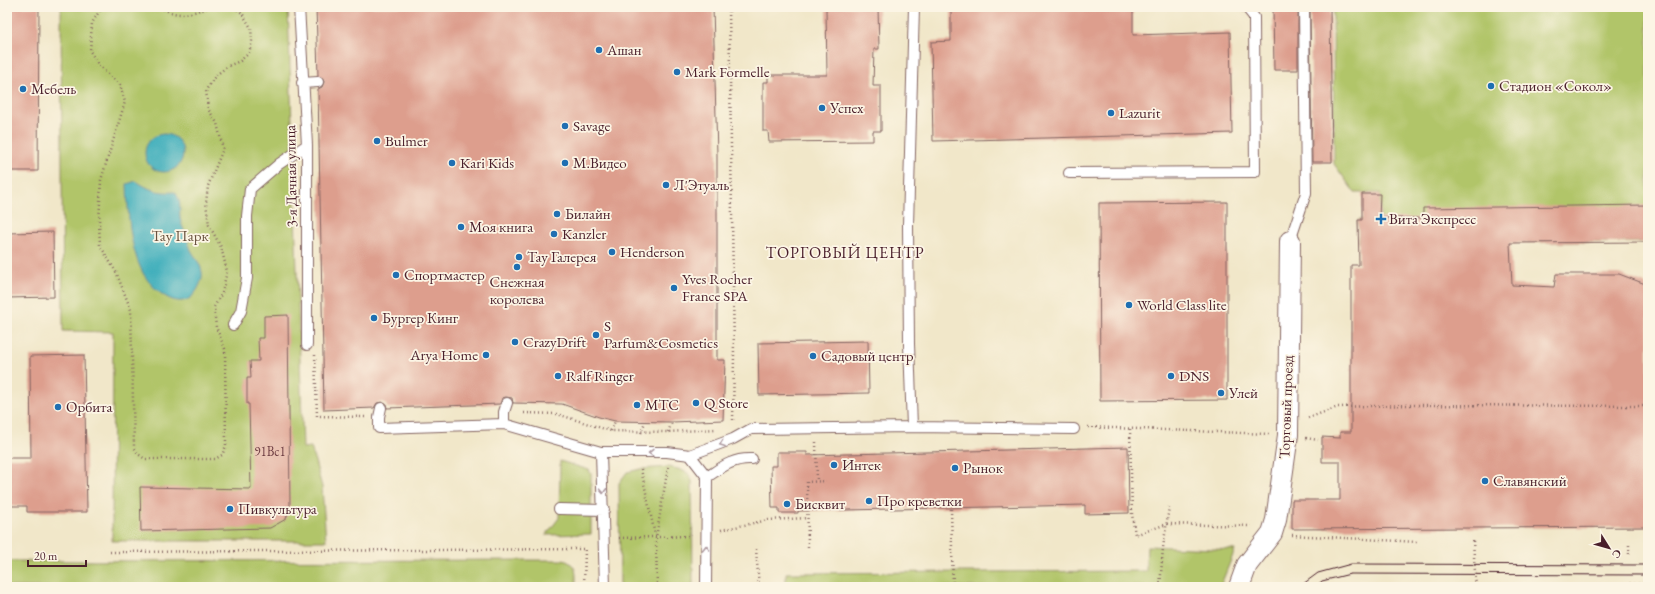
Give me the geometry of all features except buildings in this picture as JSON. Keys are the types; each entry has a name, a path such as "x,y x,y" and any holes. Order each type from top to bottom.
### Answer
{"street":[{"name":"Торговый проезд","path":"1239,587 1247,565 1272,533 1276,520 1288,435 1290,241"}],"lane":[{"name":"3-я Дачная улица","path":"299,7 306,145 308,345"},
{"path":"912,427 909,344 908,225 914,7"},
{"path":"1069,173 1256,172 1254,17 1246,7"},
{"path":"1290,241 1306,193 1304,7"},
{"path":"302,83 318,82"},
{"path":"233,325 241,311 247,278 247,216 250,189 279,164 306,145"},
{"path":"504,424 504,412 507,403"},
{"path":"381,408 378,417 379,428 504,424 601,452 667,452 690,455 734,439 752,429 912,427 1074,429"},
{"path":"601,452 604,510 605,587"},
{"path":"690,455 707,477 706,587"},
{"path":"707,477 726,464 740,458 752,459"},
{"path":"559,509 604,510"}],"path":[{"path":"102,7 92,23 90,51 99,66 120,85 125,102 101,180 99,223 100,245 116,272 131,310 134,447 138,454 145,458 215,459 222,455 226,446 226,384 225,349 216,327 214,307 222,293 227,271 221,248 209,225 206,204 208,186 223,149 217,123 208,109 206,90 216,75 228,66 240,61 249,53 252,41 251,28 242,13 232,7"},
{"path":"160,7 169,13 188,14 210,7"},
{"path":"729,7 734,439"},
{"path":"1305,419 1338,407 1409,405 1648,406"},
{"path":"611,431 615,421"},
{"path":"641,433 645,422"},
{"path":"668,432 672,422"},
{"path":"1086,427 1253,434"},
{"path":"816,428 816,482"},
{"path":"1130,429 1132,514 1135,536 1167,524 1251,526"},
{"path":"657,587 656,538 668,467"},
{"path":"641,469 656,538"},
{"path":"808,547 807,482 826,481"},
{"path":"1160,587 1163,548 1169,507"},
{"path":"951,509 953,587"},
{"path":"720,530 768,520 808,518"},
{"path":"1292,535 1417,542"},
{"path":"619,538 692,536"},
{"path":"1472,541 1476,587"},
{"path":"1629,542 1629,554"},
{"path":"110,552 585,549 584,587"},
{"path":"756,549 759,587"},
{"path":"1629,587 1629,584 1648,584"}],"green space":[{"name":"Тау Парк","path":"61,7 288,7 303,448 311,447 322,487 326,541 112,541 113,332 63,331"},
{"name":"Стадион «Сокол»","path":"1333,7 1648,7 1648,242 1359,243 1358,220 1380,218 1380,193 1355,193 1334,164"},
{"path":"560,461 589,470 591,474 591,534 546,535 559,518"},
{"path":"668,467 688,473 692,481 693,587 620,587 619,483 627,472 641,469"},
{"path":"1147,546 1235,550 1220,587 786,587 786,573 1146,571"},
{"path":"563,560 574,567 576,574 576,587 7,587 7,561"}],"water":[{"path":"164,134 174,137 180,143 183,153 180,163 174,169 164,172 154,169 148,163 145,153 148,143 154,137"},
{"path":"136,181 145,187 154,190 175,192 179,198 181,224 191,250 198,261 202,274 197,290 191,297 184,301 176,301 161,293 148,280 138,263 130,229 127,184"}],"tram line":[{"path":"1299,587 1318,573 1351,564 1648,565"},
{"path":"1315,587 1322,581 1350,574 1648,575"}],"place":[{"name":"Ашан","path":"599,50"},
{"name":"Mark Formelle","path":"677,72"},
{"name":"Стадион «Сокол»","path":"1491,86"},
{"name":"Мебель","path":"23,89"},
{"name":"Успех","path":"822,108"},
{"name":"Lazurit","path":"1111,113"},
{"name":"Savage","path":"565,126"},
{"name":"Bulmer","path":"377,141"},
{"name":"Kari Kids","path":"452,163"},
{"name":"М.Видео","path":"565,163"},
{"name":"Л'Этуаль","path":"666,185"},
{"name":"Билайн","path":"557,214"},
{"name":"Вита Экспресс","path":"1381,219"},
{"name":"Моя книга","path":"461,227"},
{"name":"Kanzler","path":"554,234"},
{"name":"Henderson","path":"612,252"},
{"name":"Тау Галерея","path":"519,257"},
{"name":"Снежная королева","path":"517,267"},
{"name":"Спортмастер","path":"396,275"},
{"name":"Yves Rocher France SPA","path":"674,288"},
{"name":"World Class lite","path":"1129,305"},
{"name":"Бургер Кинг","path":"374,318"},
{"name":"S Parfum&Cosmetics","path":"596,335"},
{"name":"CrazyDrift","path":"515,342"},
{"name":"Arya Home","path":"486,355"},
{"name":"Садовый центр","path":"813,356"},
{"name":"Ralf Ringer","path":"558,376"},
{"name":"DNS","path":"1171,376"},
{"name":"Улей","path":"1221,393"},
{"name":"Q Store","path":"696,403"},
{"name":"МТС","path":"637,405"},
{"name":"Орбита","path":"58,407"},
{"name":"Интек","path":"834,465"},
{"name":"Рынок","path":"955,468"},
{"name":"Славянский","path":"1485,481"},
{"name":"Про креветки","path":"869,501"},
{"name":"Бисквит","path":"787,504"},
{"name":"Пивкультура","path":"230,509"}],"district":[{"name":"ТОРГОВЫЙ ЦЕНТР","path":"845,252"}]}
